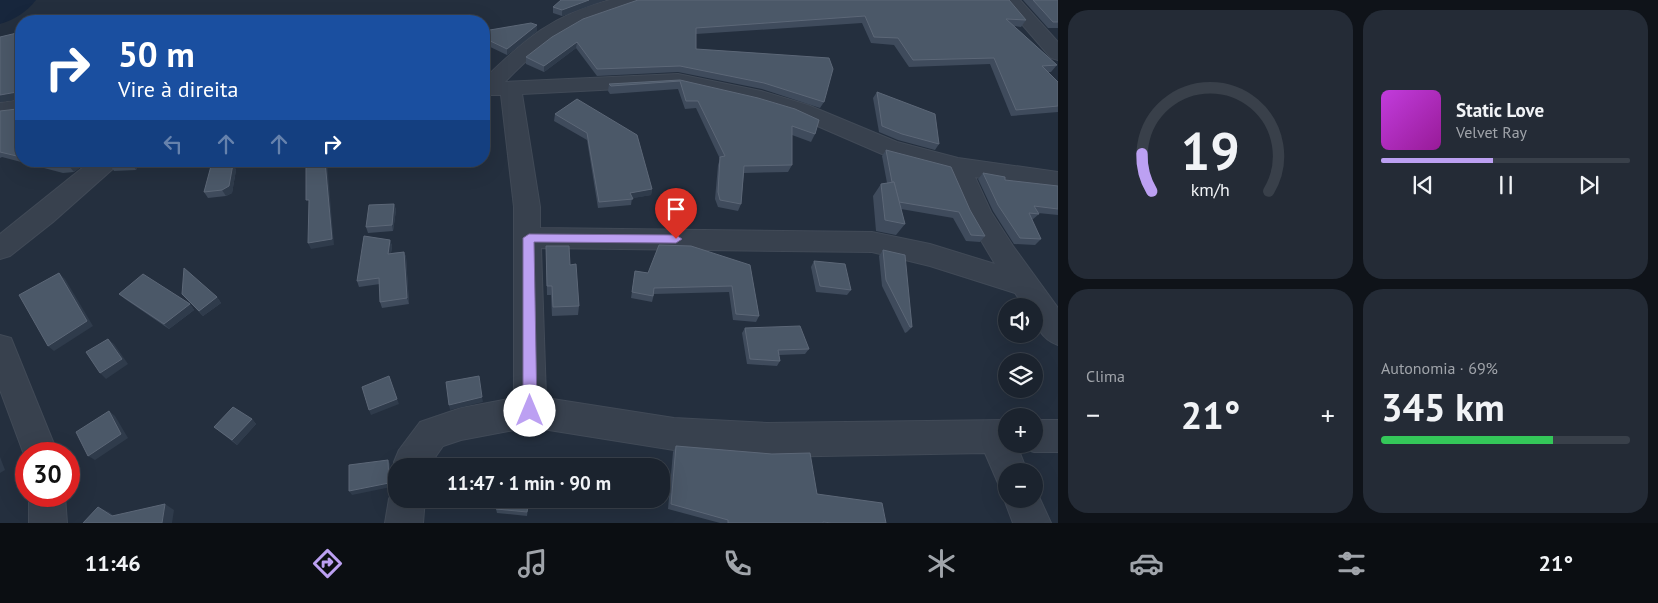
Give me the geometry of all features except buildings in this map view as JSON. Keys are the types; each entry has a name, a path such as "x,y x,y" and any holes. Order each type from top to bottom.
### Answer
{"street":[{"path":"494,89 519,56 547,33 601,7 632,0"},
{"path":"1010,0 1058,54"},
{"path":"494,89 645,80 678,80 761,98 800,110 890,148 958,166 1058,181"},
{"path":"494,89 528,207 530,411"},
{"path":"0,110 15,108"},
{"path":"958,166 979,215 1023,284 1058,332"},
{"path":"0,249 44,215 100,167"},
{"path":"529,238 872,242 930,256 1023,284"},
{"path":"0,348 36,442"},
{"path":"414,458 432,434 461,424 530,411 674,434 767,440 998,436"},
{"path":"1043,436 1058,436"},
{"path":"47,507 48,523"},
{"path":"404,523 406,508"},
{"path":"1026,508 1032,523"}],"waterway":[{"path":"0,14 20,0"}],"route":[{"path":"530,411 529,238 676,239"}]}
